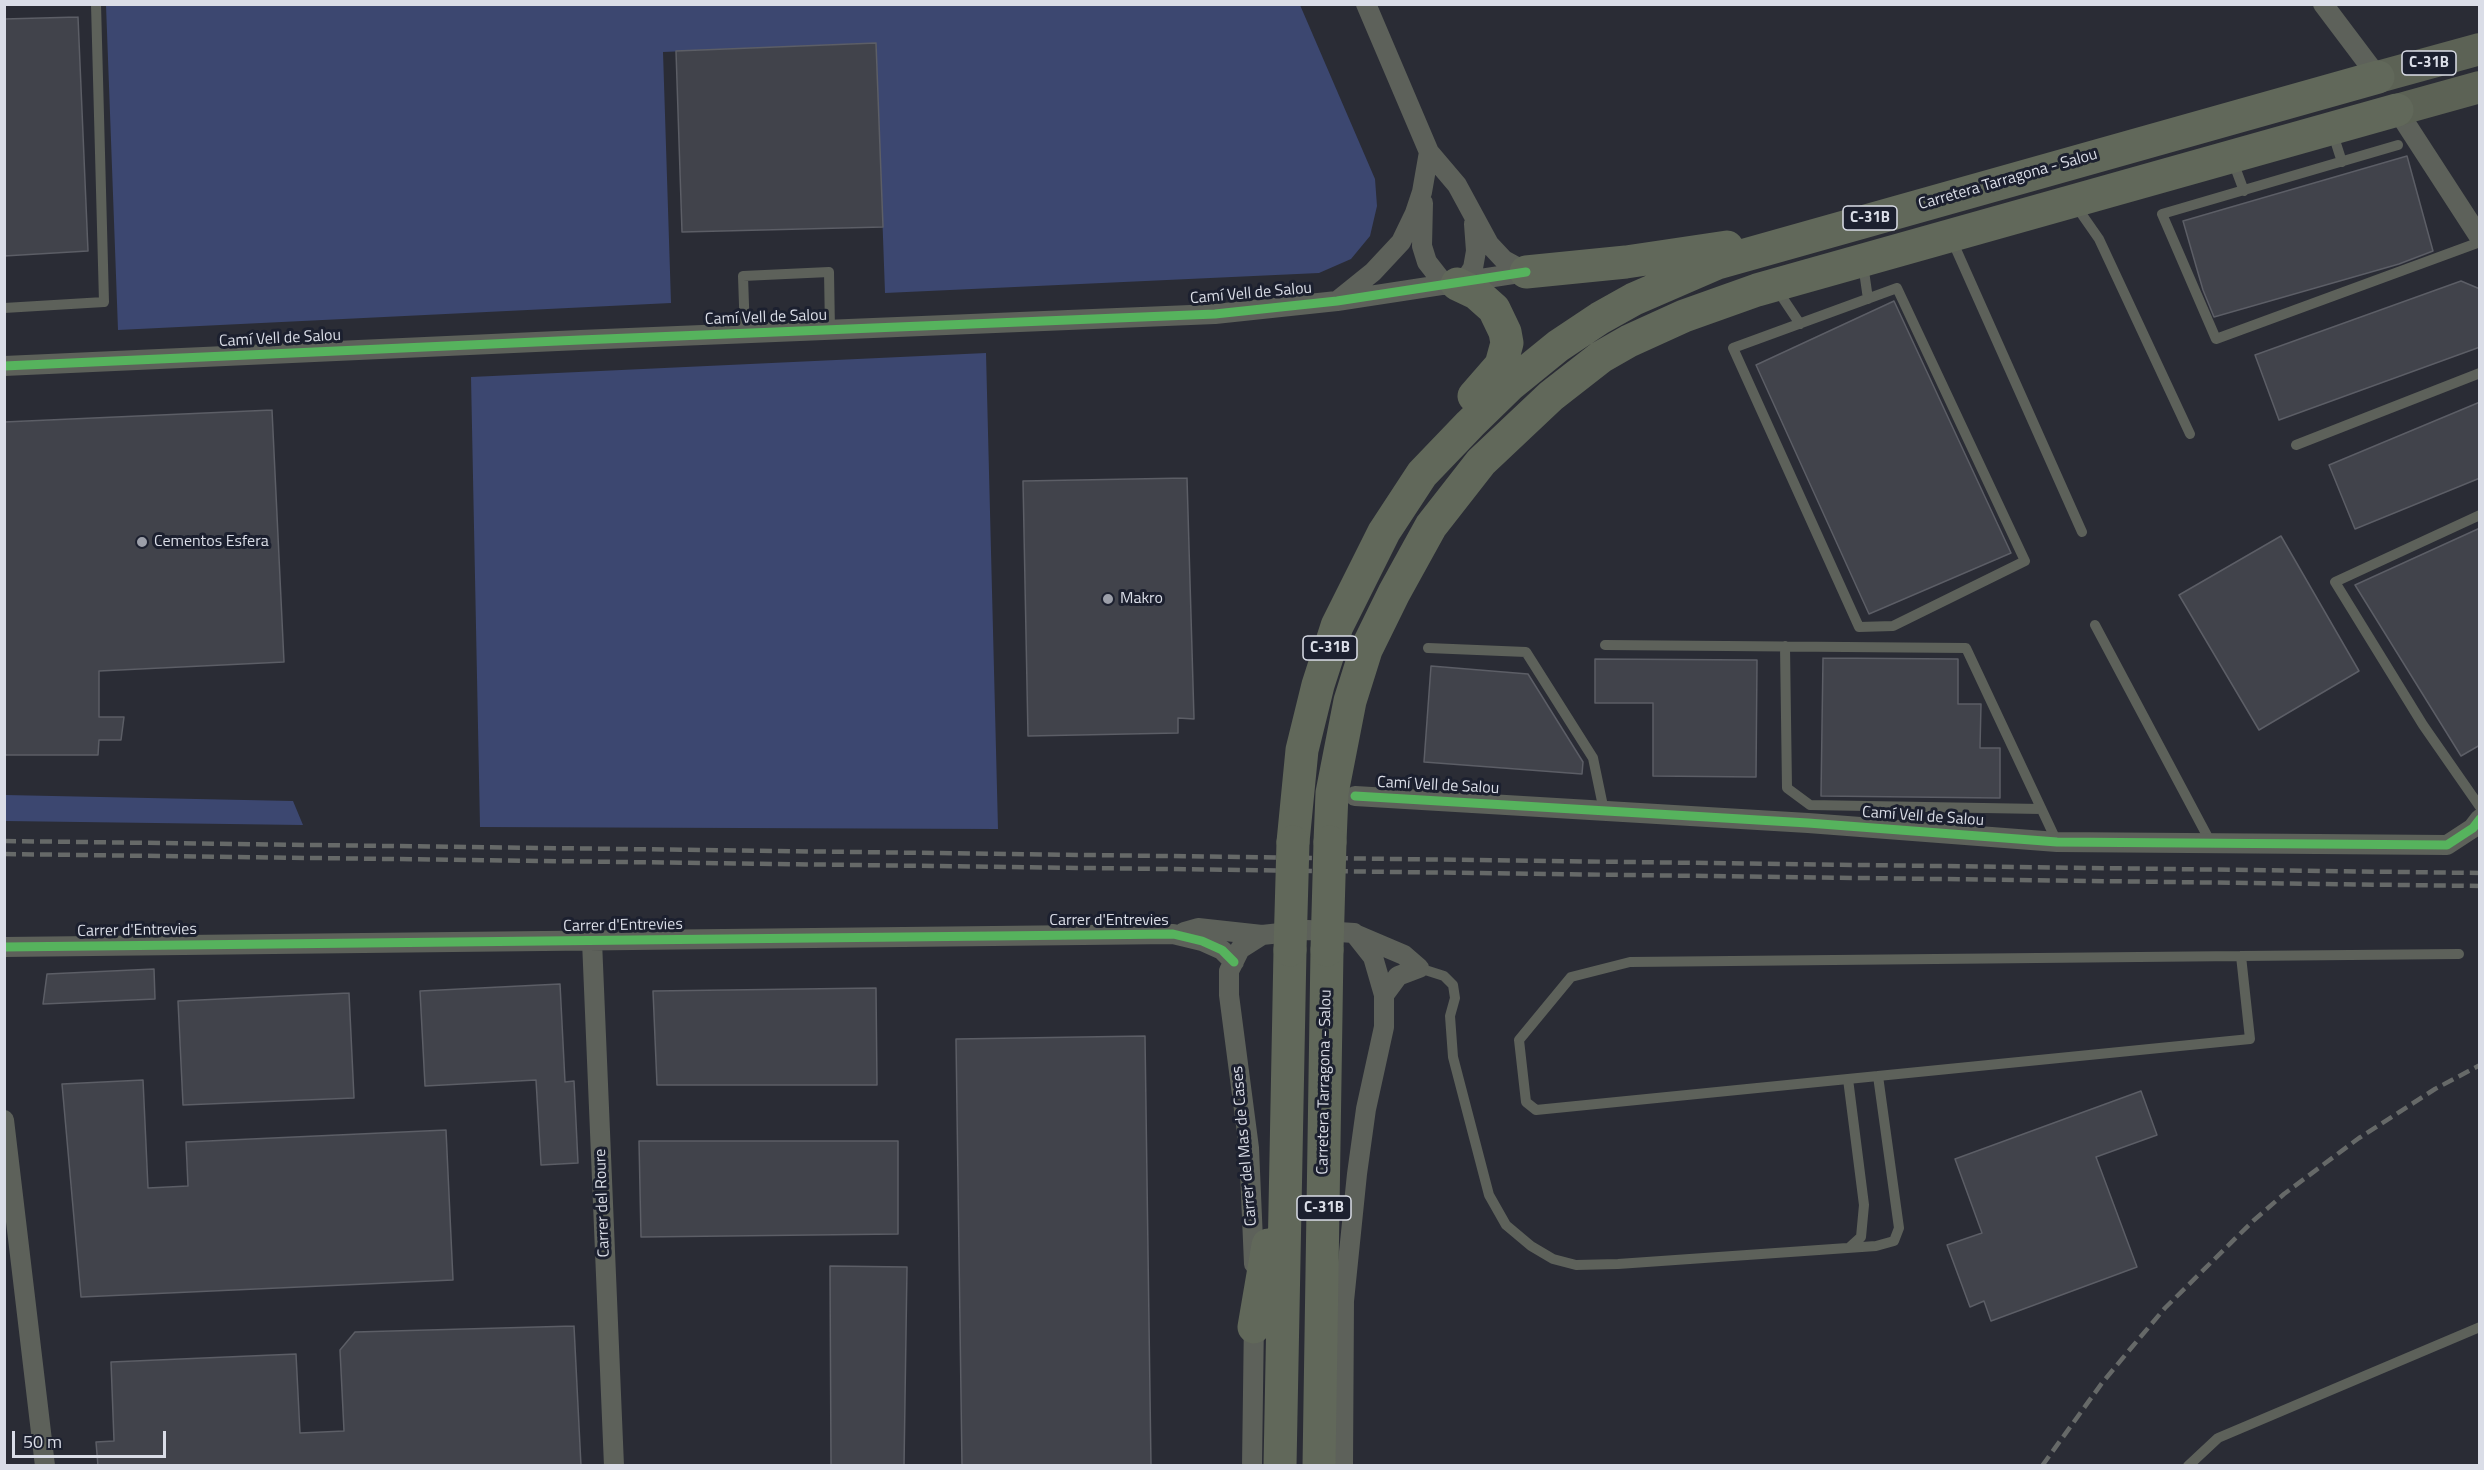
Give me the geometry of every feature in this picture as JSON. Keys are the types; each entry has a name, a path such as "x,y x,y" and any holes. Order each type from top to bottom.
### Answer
{"highway":[{"name":"Carretera Tarragona - Salou","path":"1288,1098 1293,842 1302,750 1337,626 1384,532 1422,474 1510,385 1558,346 1600,318 1634,299 1717,263 2378,76"},
{"name":"C-31B","path":"1343,802 1345,720 1366,650 1431,526 1452,496 1481,462 1551,396 1601,357 1629,341 1684,316 1775,285 2397,110"},
{"path":"1526,272 1626,262 1820,232"},
{"path":"1422,474 1444,427 1502,365 1505,356 1507,343 1505,332 1494,309 1476,293 1456,284"},
{"name":"Carretera Tarragona - Salou","path":"1319,1466 1325,1133 1340,942 1330,842 1343,802"},
{"path":"1254,1327 1288,1098"},
{"name":"C-31B","path":"1280,1466 1288,1098"},
{"path":"1325,1133 1340,1234 1344,1301"}],"main road":[{"name":"Carretera Tarragona - Salou","path":"2378,76 2480,49"},
{"name":"C-31B","path":"2397,110 2480,87"}],"street":[{"path":"1366,4 1429,152 1457,185 1489,244 1504,260 1526,272"},
{"path":"2323,4 2378,76"},
{"path":"2397,110 2480,237"},
{"path":"1337,301 1373,272 1401,243 1422,192 1429,152"},
{"path":"1422,192 1424,217 1422,246 1427,262 1456,284 1473,268 1476,251 1474,219"},
{"name":"Camí Vell de Salou","path":"4,366 1215,314 1337,301 1526,272"},
{"name":"Camí Vell de Salou","path":"1343,802 1604,811 2057,842 2447,845 2473,828 2480,819"},
{"name":"Carrer d'Entrevies","path":"4,947 1173,934 1198,928 1262,935"},
{"path":"1234,962 1240,949 1262,935 1308,930 1340,942 1404,955 1419,968 1398,976 1383,995"},
{"name":"Carrer d'Entrevies","path":"1173,934 1202,941 1222,950 1234,962"},
{"name":"Carrer del Roure","path":"592,941 614,1466"},
{"name":"C-31B","path":"1340,942 1373,957 1383,995 1383,1027 1366,1109 1344,1301 1343,1466"},
{"name":"Carrer del Mas de Cases","path":"1234,962 1229,971 1229,995 1249,1148 1253,1234 1254,1327 1251,1466"},
{"path":"4,1120 45,1466"}],"lane":[{"path":"4,308 104,302 96,4"},
{"path":"2331,128 2342,162"},
{"path":"2398,145 2162,214 2216,339 2480,242"},
{"path":"2231,156 2244,190"},
{"path":"2072,201 2098,239 2190,434"},
{"path":"1949,235 2082,532"},
{"path":"1863,260 1868,299"},
{"path":"745,334 743,276 829,272 831,330"},
{"path":"1775,285 1800,324"},
{"path":"1898,288 2025,561 1893,626 1859,627 1733,348 1800,324 1898,288"},
{"path":"2296,445 2480,373"},
{"path":"2480,515 2335,582 2423,726 2480,807"},
{"path":"2095,625 2211,843"},
{"path":"1605,645 1966,648 2057,842"},
{"path":"1785,646 1787,789 1810,805 2042,809"},
{"path":"1428,648 1526,652 1593,758 1604,811"},
{"path":"2241,957 2250,1040 1536,1110 1526,1102 1519,1041 1571,977 1630,962 2459,954"},
{"path":"1419,968 1444,976 1453,985 1455,999 1450,1016 1453,1057 1489,1195 1506,1225 1531,1246 1552,1259 1576,1265 1876,1246 1894,1240 1899,1228 1878,1076"},
{"path":"1848,1079 1864,1205 1861,1237 1850,1247"},
{"path":"2188,1466 2217,1438 2480,1327"}],"shaded area":[{"path":"106,5 1300,5 1375,179 1377,206 1370,236 1351,259 1319,273 885,293 876,43 663,52 671,303 118,330"},
{"path":"986,353 998,829 480,827 471,377"},
{"path":"5,795 293,801 303,825 5,821"}],"building":[{"path":"78,17 88,251 4,256 4,19"},
{"path":"876,43 883,227 682,232 676,51"},
{"path":"2407,156 2433,251 2399,264 2214,317 2203,290 2183,221"},
{"path":"2461,281 2480,289 2480,347 2279,420 2255,355"},
{"path":"1894,301 2011,553 1869,614 1756,365"},
{"path":"2480,402 2480,478 2355,529 2329,465"},
{"name":"Cementos Esfera","path":"272,410 284,662 99,671 99,717 124,717 121,740 99,740 98,755 4,755 4,422"},
{"name":"Makro","path":"1187,478 1194,719 1178,718 1178,733 1028,736 1023,481"},
{"path":"2480,528 2480,745 2461,756 2355,585"},
{"path":"2281,536 2359,671 2259,730 2179,595"},
{"path":"1823,658 1958,659 1958,704 1981,704 1980,748 2000,748 2000,798 1821,796"},
{"path":"1595,659 1757,660 1756,777 1653,776 1653,703 1595,703"},
{"path":"1431,666 1528,674 1583,762 1582,774 1424,762"},
{"path":"154,969 155,999 43,1004 47,974"},
{"path":"560,984 565,1082 574,1081 578,1163 541,1165 536,1080 425,1086 420,991"},
{"path":"876,988 877,1085 657,1085 653,991"},
{"path":"349,993 354,1098 183,1105 178,1001"},
{"path":"1145,1036 1151,1466 962,1466 956,1039"},
{"path":"143,1080 148,1188 188,1186 186,1142 446,1130 453,1280 81,1297 62,1084"},
{"path":"2141,1091 2157,1135 2096,1157 2137,1267 1991,1321 1984,1301 1970,1307 1947,1245 1982,1233 1955,1159"},
{"path":"639,1141 898,1141 898,1234 641,1237"},
{"path":"830,1266 907,1267 904,1466 831,1466"},
{"path":"574,1326 581,1466 98,1466 96,1442 114,1441 111,1362 296,1354 300,1433 344,1431 340,1350 355,1332"}],"railway":[{"path":"4,841 2480,873"},
{"path":"4,854 2480,886"},
{"path":"2042,1466 2102,1383 2165,1308 2253,1221 2284,1194 2359,1138 2435,1089 2480,1065"}],"cycle path":[{"path":"4,366 1215,314 1337,301 1526,272"},
{"path":"1355,796 1808,823 2057,842 2447,845 2473,828 2480,819"},
{"path":"4,947 1173,934 1202,941 1222,950 1234,962"}],"place":[{"name":"Cementos Esfera","path":"142,542"},
{"name":"Makro","path":"1108,599"}]}
